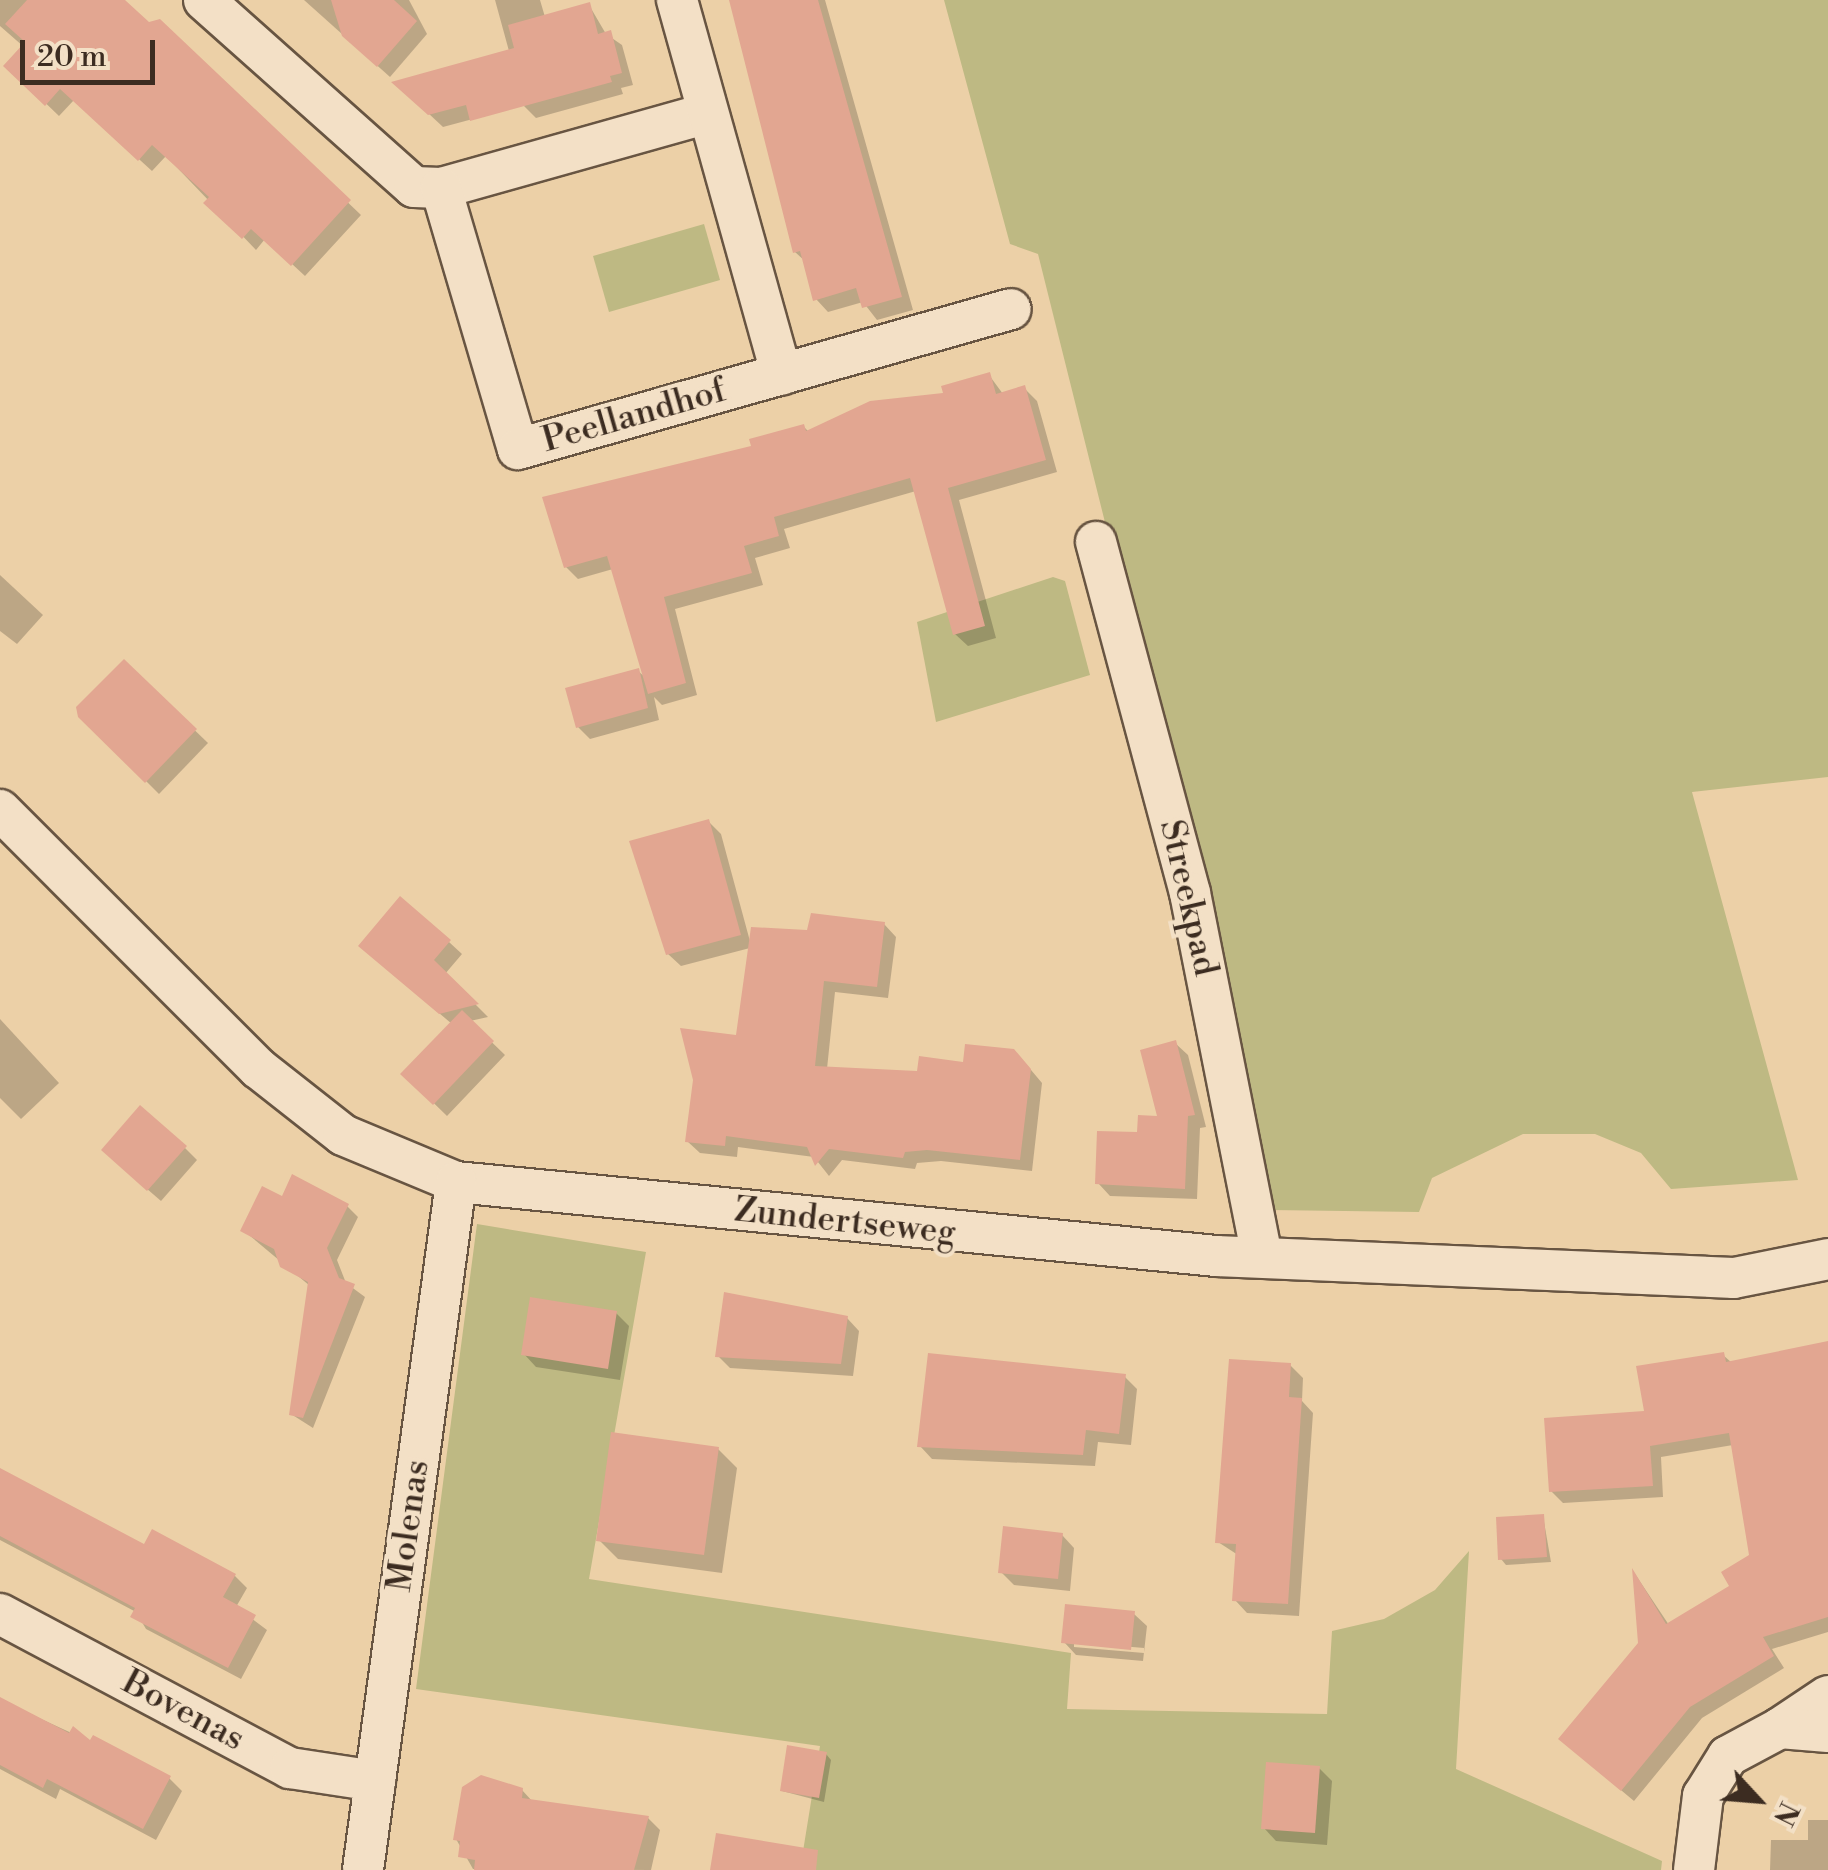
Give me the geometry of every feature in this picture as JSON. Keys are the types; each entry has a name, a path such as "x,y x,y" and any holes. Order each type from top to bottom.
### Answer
{"street":[{"path":"204,0 414,186 442,188 708,113"},
{"path":"677,0 782,374"},
{"name":"Peellandhof","path":"442,188 518,449 1011,309"},
{"name":"Streekpad","path":"1096,542 1190,893 1262,1257"},
{"name":"Zundertseweg","path":"0,810 258,1068 343,1136 456,1182 958,1234 1262,1257 1734,1278 1828,1258"},
{"name":"Molenas","path":"364,1870 456,1182"},
{"name":"Bovenas","path":"0,1614 290,1768 375,1781"},
{"path":"1694,1870 1704,1796 1728,1756 1828,1696"},
{"path":"1780,1728 1828,1732"}],"shaded area":[{"path":"944,0 1828,0 1828,777 1692,792 1798,1180 1671,1189 1641,1153 1595,1134 1523,1134 1432,1178 1419,1212 1267,1210 1232,1031 1038,254 1010,244"},
{"path":"704,224 720,280 609,312 593,256"},
{"path":"1053,577 1065,581 1090,675 936,722 917,622"},
{"path":"477,1224 646,1252 589,1579 1071,1653 1067,1709 1327,1714 1332,1631 1384,1619 1435,1590 1469,1551 1456,1769 1662,1861 1661,1870 800,1870 820,1746 416,1689"}],"building":[{"path":"27,0 125,0 149,22 160,19 351,200 291,266 251,229 242,239 203,203 209,197 152,145 138,161 60,89 45,106 3,66 25,42 5,24"},
{"path":"331,0 394,0 417,21 377,67 342,36"},
{"path":"729,0 818,0 902,297 862,308 856,288 813,301 800,251 793,253"},
{"path":"590,2 598,34 611,30 622,73 610,76 612,82 470,121 466,105 428,115 391,82 514,48 508,25"},
{"path":"990,372 996,394 1025,385 1046,460 948,488 985,626 953,635 910,478 774,517 779,536 744,546 752,573 664,597 686,683 648,694 607,556 564,568 542,497 751,446 749,439 804,424 806,431 870,401 943,393 941,386"},
{"path":"124,659 197,729 145,783 78,717 76,707"},
{"path":"639,668 648,708 576,728 565,688"},
{"path":"709,819 741,935 666,955 629,841"},
{"path":"400,896 451,940 434,960 479,1004 439,1014 358,946"},
{"path":"811,913 885,922 877,987 824,981 815,1066 917,1071 919,1056 963,1062 965,1044 1014,1049 1031,1069 1020,1160 927,1150 905,1152 903,1158 829,1149 815,1166 807,1147 726,1136 725,1146 685,1142 693,1080 680,1028 736,1035 751,927 807,930"},
{"path":"462,1010 494,1041 433,1105 400,1074"},
{"path":"1176,1040 1195,1115 1188,1116 1185,1189 1095,1184 1097,1131 1137,1132 1138,1115 1157,1116 1140,1050"},
{"path":"140,1105 187,1146 147,1191 101,1150"},
{"path":"292,1174 349,1204 327,1248 339,1278 355,1284 303,1418 289,1415 308,1282 280,1267 274,1249 240,1231 262,1186 282,1196"},
{"path":"724,1292 848,1316 841,1364 715,1357"},
{"path":"530,1297 617,1311 608,1369 521,1355"},
{"path":"1828,1341 1828,1617 1763,1637 1774,1656 1690,1707 1621,1791 1558,1739 1638,1643 1632,1568 1666,1624 1729,1586 1721,1572 1749,1555 1729,1433 1650,1446 1653,1486 1549,1492 1544,1418 1644,1411 1636,1366 1724,1352 1726,1362"},
{"path":"928,1353 1126,1374 1119,1434 1086,1430 1083,1455 917,1447"},
{"path":"1229,1359 1291,1363 1289,1397 1302,1398 1288,1604 1232,1601 1236,1544 1215,1543"},
{"path":"611,1432 719,1447 704,1555 596,1541"},
{"path":"0,1468 144,1544 152,1529 236,1574 223,1597 256,1615 228,1668 130,1617 135,1608 0,1536"},
{"path":"1544,1514 1547,1557 1498,1560 1496,1517"},
{"path":"1003,1526 1063,1533 1058,1579 998,1573"},
{"path":"1065,1604 1135,1611 1131,1650 1061,1643"},
{"path":"0,1697 69,1733 73,1726 90,1740 93,1735 171,1776 143,1829 47,1779 43,1788 0,1765"},
{"path":"787,1745 827,1752 819,1798 780,1791"},
{"path":"1266,1762 1320,1766 1315,1833 1261,1829"},
{"path":"481,1775 523,1788 522,1798 649,1816 634,1870 474,1870 475,1860 458,1857 460,1841 453,1840 462,1787"},
{"path":"716,1833 818,1850 816,1870 710,1870"}]}
